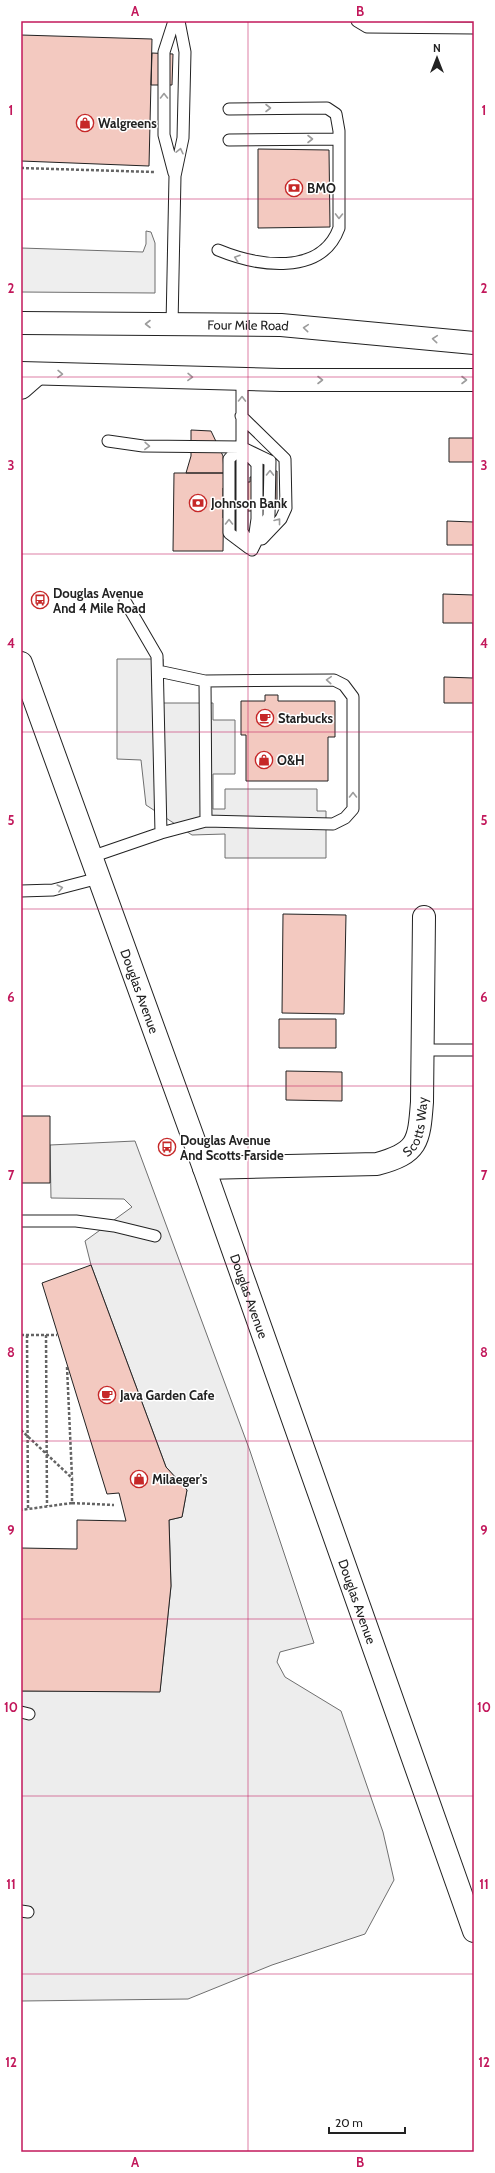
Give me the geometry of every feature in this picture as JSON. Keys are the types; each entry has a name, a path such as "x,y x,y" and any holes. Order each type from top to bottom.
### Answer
{"main road":[{"name":"Four Mile Road","path":"21,323 281,325 474,343"},
{"path":"21,388 29,374 474,380"},
{"name":"Douglas Avenue","path":"21,663 204,1168 474,1931"},
{"name":"Scotts Way","path":"204,1168 377,1164 398,1159 413,1148 420,1128 423,1050 424,917"}],"lane":[{"path":"172,324 174,176 164,135 164,52 174,21"},
{"path":"174,176 184,138 185,52 179,21"},
{"path":"357,21 367,27 474,28"},
{"path":"218,250 254,263 273,264 314,258 325,250 334,240 339,228 339,139 336,114 327,108 229,108"},
{"path":"229,140 339,139"},
{"path":"242,378 242,531 252,550"},
{"path":"241,416 285,459 286,508 281,519 252,550"},
{"path":"108,441 144,446 241,447 257,464 257,520 252,550"},
{"path":"125,601 157,656 161,833"},
{"path":"91,857 161,833 206,821 333,824 345,818 353,809 353,697 344,685 334,680 205,681 158,672"},
{"path":"205,681 206,821"},
{"path":"21,891 53,890 99,878"},
{"path":"423,1050 474,1050"},
{"path":"21,1221 76,1221 114,1226 155,1236"}],"path":[{"path":"21,168 154,172 154,165"},
{"path":"21,1335 57,1336"},
{"path":"28,1335 28,1508"},
{"path":"46,1335 47,1506"},
{"path":"67,1368 72,1503"},
{"path":"21,1430 72,1478"},
{"path":"21,1510 72,1503 114,1505"}],"shaded area":[{"path":"146,231 151,232 155,243 155,293 21,292 21,248 143,252 146,244"},
{"path":"117,659 163,659 163,703 213,703 213,720 235,720 235,774 213,774 213,809 225,809 225,789 317,789 317,811 326,811 326,858 225,858 225,834 192,835 146,805 141,760 117,759"},
{"path":"135,1141 250,1451 314,1643 280,1652 277,1662 285,1677 341,1711 383,1832 394,1880 365,1934 272,1965 188,1999 21,2001 21,1691 160,1691 171,1586 169,1520 182,1517 187,1490 166,1467 91,1265 85,1241 132,1207 124,1199 51,1198 50,1145"}],"building":[{"name":"Walgreens","path":"21,35 152,39 149,166 21,161"},
{"path":"152,53 173,54 172,85 151,85"},
{"name":"BMO","path":"258,149 329,150 330,227 258,228"},
{"path":"191,430 211,431 223,456 224,473 186,473 191,456"},
{"path":"449,438 474,438 474,462 449,462"},
{"path":"264,471 277,471 277,500 264,500 264,507 252,506 252,511 237,511 237,518 223,518 223,488 236,488 236,482 250,482 250,477 264,477"},
{"name":"Johnson Bank","path":"174,473 224,473 223,551 173,551"},
{"path":"447,521 474,522 474,545 447,545"},
{"path":"443,594 474,595 474,703 444,703 444,677 473,678 473,623 443,623"},
{"path":"265,695 278,695 278,701 335,701 335,737 328,737 328,781 246,781 246,735 241,735 241,701 265,701"},
{"path":"283,914 346,915 344,1014 282,1013"},
{"path":"279,1019 336,1019 336,1048 279,1048"},
{"path":"286,1071 342,1072 342,1101 286,1100"},
{"path":"21,1116 50,1116 50,1183 21,1183"},
{"name":"Milaeger's","path":"91,1265 166,1467 187,1490 182,1517 169,1520 171,1586 160,1692 21,1691 21,1548 77,1549 77,1520 126,1521 119,1493 107,1494 42,1283"}],"place":[{"name":"Walgreens","path":"85,123"},
{"name":"BMO","path":"294,188"},
{"name":"Johnson Bank","path":"198,503"},
{"name":"Douglas Avenue And 4 Mile Road","path":"40,600"},
{"name":"Starbucks","path":"265,718"},
{"name":"O&H","path":"264,760"},
{"name":"Douglas Avenue And Scotts Farside","path":"167,1147"},
{"name":"Java Garden Cafe","path":"107,1395"},
{"name":"Milaeger's","path":"139,1479"}]}
